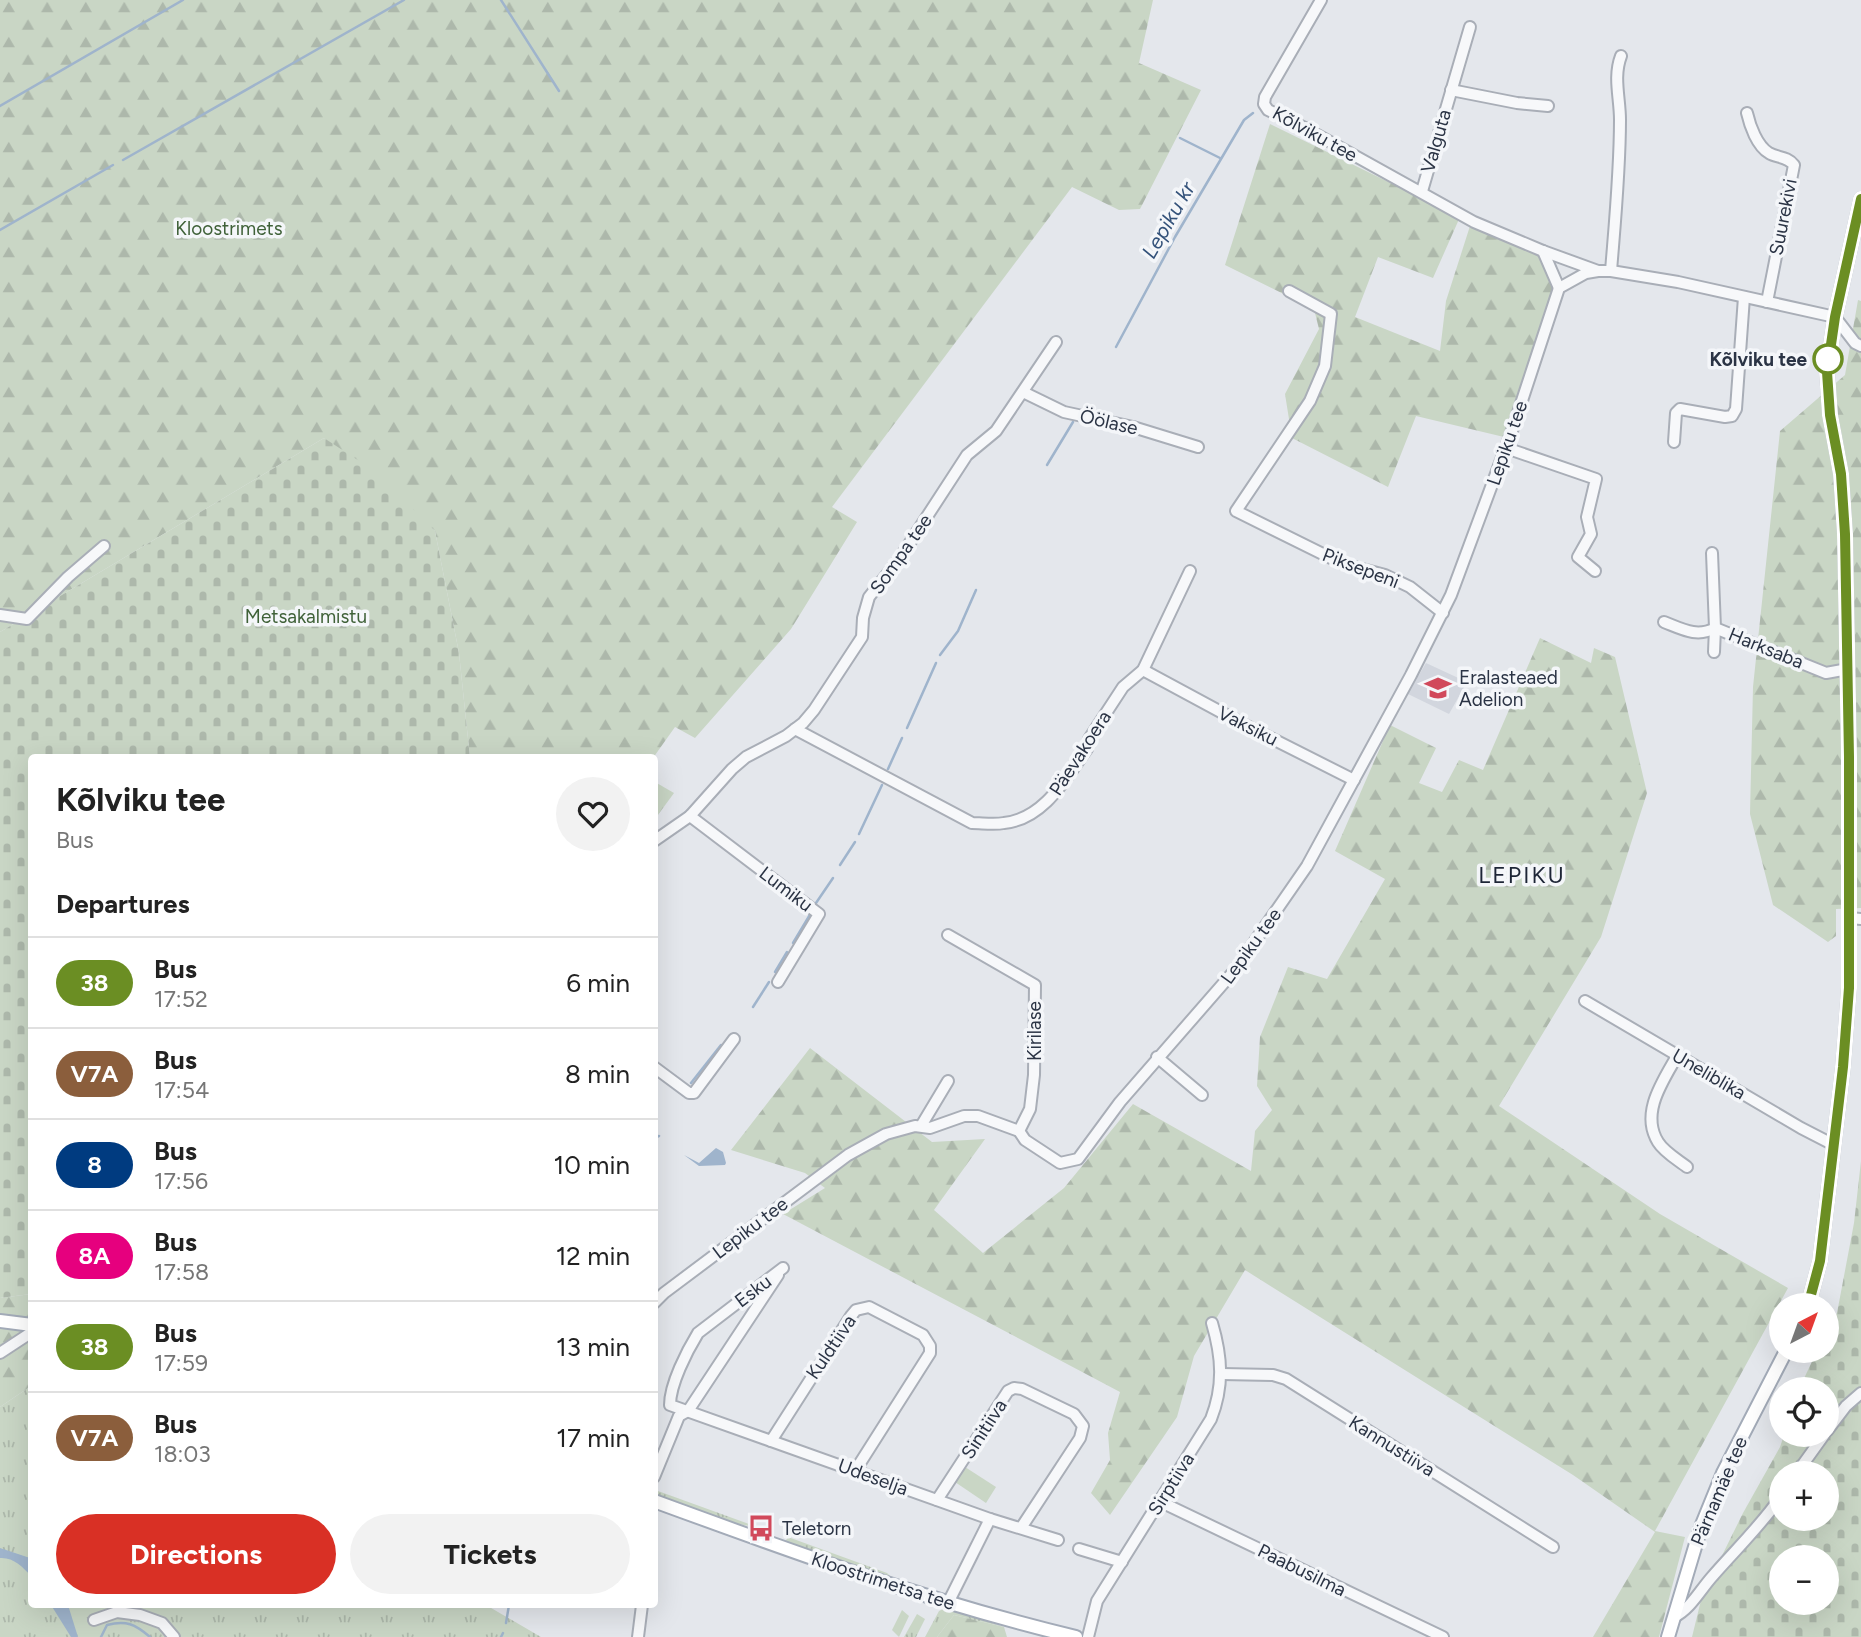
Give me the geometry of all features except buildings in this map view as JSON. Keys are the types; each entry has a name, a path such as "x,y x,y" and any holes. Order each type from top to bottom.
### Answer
{"main road":[{"path":"1811,1293 1820,1261 1834,1145 1847,1030 1855,918 1850,881 1844,505 1827,387 1829,348 1857,237 1861,199"},
{"path":"0,1321 28,1324"},
{"name":"Pärnamäe tee","path":"1668,1637 1701,1527 1723,1473 1780,1363"},
{"name":"Kloostrimetsa tee","path":"658,1506 948,1603 1014,1623 1076,1637"}],"street":[{"name":"Kõlviku tee","path":"1321,0 1265,97 1268,110 1274,114 1348,151 1474,222 1598,271 1678,282 1835,317"},
{"name":"Valguta","path":"1422,191 1470,27"},
{"path":"1611,271 1620,139 1616,75 1621,56"},
{"name":"Valguta","path":"1451,90 1548,106"},
{"name":"Suurekivi","path":"1747,113 1761,145 1768,153 1790,160 1794,165 1767,302"},
{"path":"1543,251 1559,288 1598,271"},
{"name":"Lepiku tee","path":"659,1289 848,1155 887,1134 915,1126 930,1128 964,1116 978,1116 1019,1131 1025,1140 1060,1163 1078,1159 1157,1057 1221,987 1268,925 1307,866 1443,614 1506,448 1559,288"},
{"name":"Piksepeni","path":"1289,291 1331,314 1325,366 1310,401 1236,511 1343,564 1385,575 1410,587 1443,614"},
{"path":"1674,442 1676,413 1680,409 1726,417 1732,416 1736,409 1745,297"},
{"path":"1835,317 1851,338 1861,346"},
{"path":"1829,348 1851,338"},
{"name":"Sompa tee","path":"658,838 690,816 746,757 795,729 814,710 862,637 863,618 869,597 900,558 967,455 996,431 1056,342"},
{"name":"Öölase","path":"1023,392 1064,412 1133,426 1198,447"},
{"path":"1506,448 1596,479 1587,517 1591,534 1578,557 1595,571"},
{"path":"0,615 27,619 68,577 104,546"},
{"name":"Harksaba","path":"1712,553 1715,628 1826,673 1848,669"},
{"name":"Päevakoera","path":"795,729 890,782 972,823 1004,823 1023,819 1047,802 1087,749 1089,739 1123,687 1143,670 1190,571"},
{"path":"1664,622 1693,633 1706,633 1715,628"},
{"path":"1714,652 1715,628"},
{"name":"Vaksiku","path":"1143,670 1354,780"},
{"name":"Lumiku","path":"690,816 819,914 778,982"},
{"name":"Kirilase","path":"948,935 1035,985 1034,1075 1030,1109 1019,1131"},
{"name":"Uneliblika","path":"1585,1001 1834,1145"},
{"path":"658,1070 689,1093 694,1093 734,1040"},
{"path":"1677,1056 1653,1101 1653,1130 1659,1144 1687,1167"},
{"path":"1157,1057 1202,1095"},
{"path":"921,1126 948,1081"},
{"name":"Esku","path":"658,1467 679,1416 688,1411 783,1268 698,1334 691,1344 670,1395 670,1405 688,1411"},
{"name":"Kuldtiiva","path":"771,1441 851,1316 856,1310 869,1307 923,1335 930,1346 930,1353 855,1471"},
{"name":"Sirptiiva","path":"1088,1637 1097,1601 1161,1502 1211,1419 1219,1399 1222,1374 1212,1322"},
{"path":"0,1353 28,1335"},
{"name":"Kannustiiva","path":"1222,1374 1273,1375 1286,1379 1553,1547"},
{"name":"Sinitiiva","path":"937,1500 1008,1391 1014,1388 1022,1389 1074,1414 1083,1426 1080,1438 1021,1528"},
{"path":"1839,1415 1861,1393"},
{"name":"Udeselja","path":"688,1411 990,1519 1058,1540"},
{"name":"Paabusilma","path":"1161,1502 1443,1637"},
{"path":"1674,1617 1683,1612 1711,1577 1769,1514"},
{"path":"948,1603 990,1519"},
{"path":"1079,1549 1122,1562"},
{"path":"1683,1583 1711,1577"},
{"path":"638,1637 642,1608"},
{"path":"94,1620 117,1612 140,1615 162,1623 174,1637"}],"shaded area":[{"name":"Eralasteaed Adelion","path":"1426,663 1467,682 1449,714 1408,694"}],"green space":[{"name":"Kloostrimets","path":"0,0 1153,0 1139,63 1201,90 1140,209 1119,210 1072,187 832,507 857,522 791,629 695,738 675,727 656,754 470,754 459,653 435,531 324,438 0,632"},
{"path":"1270,124 1460,217 1433,278 1378,257 1355,317 1440,351 1446,301 1470,226 1542,254 1553,289 1504,437 1416,416 1388,487 1292,438 1285,394 1319,329 1314,309 1225,265"},
{"path":"1858,300 1861,301 1861,908 1836,909 1836,936 1828,942 1773,905 1750,814 1753,687 1780,431 1845,375"},
{"name":"Metsakalmistu","path":"324,438 376,472 435,531 459,653 470,754 28,754 28,1294 0,1298 0,632"},
{"path":"1540,638 1591,663 1594,648 1615,657 1647,793 1601,937 1499,1106 1660,1214 1788,1288 1785,1293 1769,1293 1769,1323 1655,1531 1685,1537 1659,1637 1593,1637 1655,1532 1573,1475 1245,1270 1194,1356 1177,1417 1110,1515 1091,1493 1110,1460 1108,1433 1120,1392 783,1214 825,1188 805,1173 731,1150 810,1048 932,1142 985,1139 934,1210 983,1253 1064,1188 1133,1104 1251,1171 1255,1131 1272,1110 1257,1086 1260,1037 1288,967 1327,979 1385,879 1335,851 1390,725 1436,748 1419,783 1442,792 1459,760 1483,770"},
{"path":"658,784 674,793 658,815"},
{"path":"1861,1161 1861,1637 1692,1637 1702,1596 1769,1467 1769,1531 1839,1531 1839,1461 1772,1461 1780,1447 1839,1447 1839,1377 1805,1377 1811,1363 1839,1363 1839,1302 1854,1223"},
{"path":"28,1294 28,1388 0,1407 0,1298"},
{"path":"28,1388 28,1608 491,1608 541,1637 0,1637 0,1407"},
{"path":"965,1467 996,1487 986,1503 955,1482"},
{"path":"658,1491 749,1526 718,1520 658,1496"},
{"path":"788,1537 890,1576 888,1578 792,1545 785,1542"},
{"path":"945,1608 1004,1627 954,1615 937,1637 925,1637 939,1611"},
{"path":"902,1610 909,1616 899,1637 892,1630"},
{"path":"917,1614 925,1619 916,1637 904,1637"},
{"path":"954,1615 1004,1627 1007,1637 937,1637"}],"water":[{"path":"716,1148 723,1152 725,1165 699,1166 684,1155 699,1163"},
{"path":"0,1548 28,1557 28,1573 13,1561 0,1558"},
{"path":"53,1608 69,1608 78,1637 71,1637"}],"waterway":[{"path":"0,106 183,0"},
{"path":"123,160 404,0"},
{"path":"501,0 559,91"},
{"name":"Lepiku kr","path":"1116,347 1175,237 1244,120 1253,113"},
{"path":"1180,138 1220,158"},
{"path":"0,230 113,165"},
{"name":"Lepiku kr","path":"1047,465 1073,422"},
{"name":"Lepiku kr","path":"940,655 958,631 976,590"},
{"name":"Lepiku kr","path":"907,728 936,663"},
{"name":"Lepiku kr","path":"888,769 902,738"},
{"name":"Lepiku kr","path":"859,834 882,785"},
{"name":"Lepiku kr","path":"840,865 855,842"},
{"name":"Lepiku kr","path":"816,903 833,878"},
{"name":"Lepiku kr","path":"793,943 811,913"},
{"name":"Lepiku kr","path":"775,972 787,952"},
{"name":"Lepiku kr","path":"753,1007 769,982"},
{"name":"Lepiku kr","path":"691,1083 721,1045"},
{"name":"Lepiku kr","path":"506,1623 508,1608"},
{"name":"Lepiku kr","path":"101,1637 107,1625 120,1623 135,1626 150,1637"},
{"name":"Lepiku kr","path":"501,1637 503,1633"}],"bus line":[{"name":"38","path":"1813,1293 1820,1261 1834,1145 1849,988 1849,757 1844,505 1830,415 1827,372 1835,317 1861,199"}],"place":[{"name":"Kõlviku tee","path":"1828,359"},
{"name":"Eralasteaed Adelion","path":"1438,688"},
{"name":"Teletorn","path":"761,1528"}],"district":[{"name":"LEPIKU","path":"1522,875"}]}
